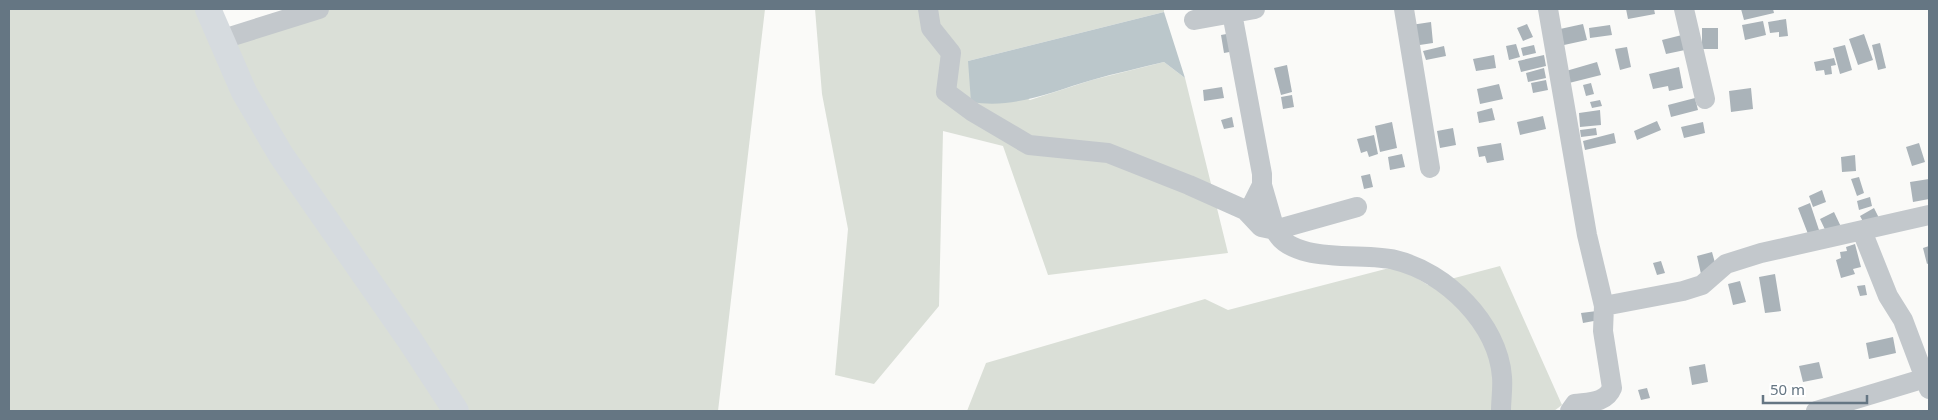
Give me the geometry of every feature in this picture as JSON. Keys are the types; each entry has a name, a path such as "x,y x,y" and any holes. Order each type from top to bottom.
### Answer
{"main road":[{"path":"208,9 244,92 281,155 409,338 456,411"}],"street":[{"path":"220,40 319,9"},
{"path":"928,9 931,28 951,53 946,92 974,112 1029,144 1108,153 1189,185 1248,213 1261,226 1275,230 1357,207"},
{"path":"1194,20 1255,9"},
{"path":"1404,9 1430,168"},
{"path":"1548,9 1587,235 1604,306 1602,331 1612,388 1609,395 1601,400 1575,404 1570,411"},
{"path":"1684,9 1706,99"},
{"path":"1232,13 1262,185 1278,237 1288,246 1344,257 1395,259 1434,275 1479,315 1496,353 1502,376 1501,411"},
{"path":"1248,213 1262,185"},
{"path":"1604,306 1683,292 1702,285 1726,264 1761,254 1929,215"},
{"path":"1816,411 1928,382 1903,320 1888,296 1862,231"}],"shaded area":[{"path":"9,9 208,9 220,39 319,9 765,9 718,411 9,411"},
{"path":"815,9 1164,9 1164,12 968,61 1030,100 1092,80 1164,62 1185,78 1228,253 1048,275 1003,146 943,131 939,306 874,384 835,375 848,229 822,94"},
{"path":"1164,12 1185,78 1164,62 1101,77 1033,98 1003,103 971,102 968,61"},
{"path":"1397,266 1428,285 1500,266 1562,405 1554,411 967,411 986,363 1205,299 1228,310"}],"building":[{"path":"1626,9 1654,9 1655,14 1628,19"},
{"path":"1741,9 1773,9 1774,13 1744,20"},
{"path":"1786,19 1788,36 1779,37 1779,32 1770,33 1768,22"},
{"path":"1763,21 1766,35 1745,40 1742,25"},
{"path":"1431,22 1433,43 1413,46 1411,25"},
{"path":"1527,24 1533,37 1523,41 1517,28"},
{"path":"1583,24 1587,40 1564,45 1560,29"},
{"path":"1610,25 1612,35 1590,38 1589,28"},
{"path":"1702,28 1718,28 1718,49 1702,49"},
{"path":"1232,33 1235,51 1224,53 1221,35"},
{"path":"1864,34 1873,60 1858,65 1849,39"},
{"path":"1682,35 1685,50 1666,54 1662,40"},
{"path":"1880,43 1886,68 1878,70 1872,45"},
{"path":"1516,44 1520,57 1509,60 1506,46"},
{"path":"1534,45 1536,53 1523,56 1521,48"},
{"path":"1845,45 1852,70 1840,74 1833,48"},
{"path":"1444,46 1446,56 1426,60 1423,51"},
{"path":"1627,47 1631,67 1620,70 1615,49"},
{"path":"1494,55 1496,68 1476,71 1473,59"},
{"path":"1544,55 1546,66 1521,72 1518,61"},
{"path":"1834,58 1836,65 1831,66 1832,74 1825,75 1824,70 1816,71 1814,62"},
{"path":"1597,62 1601,75 1569,83 1566,71"},
{"path":"1287,65 1292,92 1281,95 1274,68"},
{"path":"1679,67 1683,88 1669,91 1668,86 1653,89 1649,74"},
{"path":"1544,68 1546,78 1528,82 1526,73"},
{"path":"1546,80 1548,90 1533,93 1531,83"},
{"path":"1591,83 1594,94 1586,96 1583,85"},
{"path":"1499,84 1503,99 1480,104 1477,89"},
{"path":"1222,87 1224,98 1204,101 1203,90"},
{"path":"1751,88 1753,109 1731,112 1729,91"},
{"path":"1292,95 1294,107 1283,109 1281,97"},
{"path":"1695,98 1698,110 1671,117 1668,105"},
{"path":"1600,100 1602,106 1592,108 1590,102"},
{"path":"1492,108 1495,120 1479,123 1477,112"},
{"path":"1600,110 1601,125 1580,127 1579,113"},
{"path":"1543,116 1546,129 1520,135 1517,122"},
{"path":"1232,117 1234,127 1224,129 1221,120"},
{"path":"1657,121 1661,130 1637,140 1634,131"},
{"path":"1392,122 1397,148 1380,152 1375,126"},
{"path":"1703,122 1705,133 1684,138 1681,127"},
{"path":"1453,128 1456,145 1440,148 1437,131"},
{"path":"1596,128 1597,135 1581,137 1580,130"},
{"path":"1614,133 1616,143 1585,150 1583,141"},
{"path":"1374,135 1378,154 1369,157 1367,151 1361,153 1357,139"},
{"path":"1501,143 1504,160 1487,163 1485,156 1479,157 1477,147"},
{"path":"1919,143 1925,162 1912,166 1906,147"},
{"path":"1402,154 1405,167 1390,170 1388,157"},
{"path":"1855,155 1856,171 1842,172 1841,157"},
{"path":"1370,174 1373,187 1364,189 1361,176"},
{"path":"1859,177 1864,193 1857,196 1851,179"},
{"path":"1929,179 1929,199 1913,202 1910,182"},
{"path":"1822,190 1826,202 1813,207 1809,196"},
{"path":"1870,197 1872,206 1859,210 1857,201"},
{"path":"1810,203 1819,230 1808,234 1798,208"},
{"path":"1874,208 1880,220 1866,227 1860,216"},
{"path":"1834,212 1843,231 1829,238 1820,219"},
{"path":"1855,244 1861,267 1853,269 1855,274 1841,278 1836,260 1841,258 1840,252 1847,251 1846,247"},
{"path":"1929,246 1929,263 1927,264 1923,248"},
{"path":"1712,252 1717,270 1701,274 1697,256"},
{"path":"1661,261 1665,273 1657,275 1653,263"},
{"path":"1775,274 1781,311 1765,313 1759,277"},
{"path":"1740,281 1746,302 1733,305 1728,284"},
{"path":"1865,285 1867,295 1860,296 1857,286"},
{"path":"1597,311 1599,320 1583,323 1581,313"},
{"path":"1893,337 1896,353 1869,359 1866,343"},
{"path":"1819,362 1823,378 1803,382 1799,366"},
{"path":"1705,364 1708,382 1692,385 1689,367"},
{"path":"1647,388 1650,398 1641,400 1638,390"}]}
